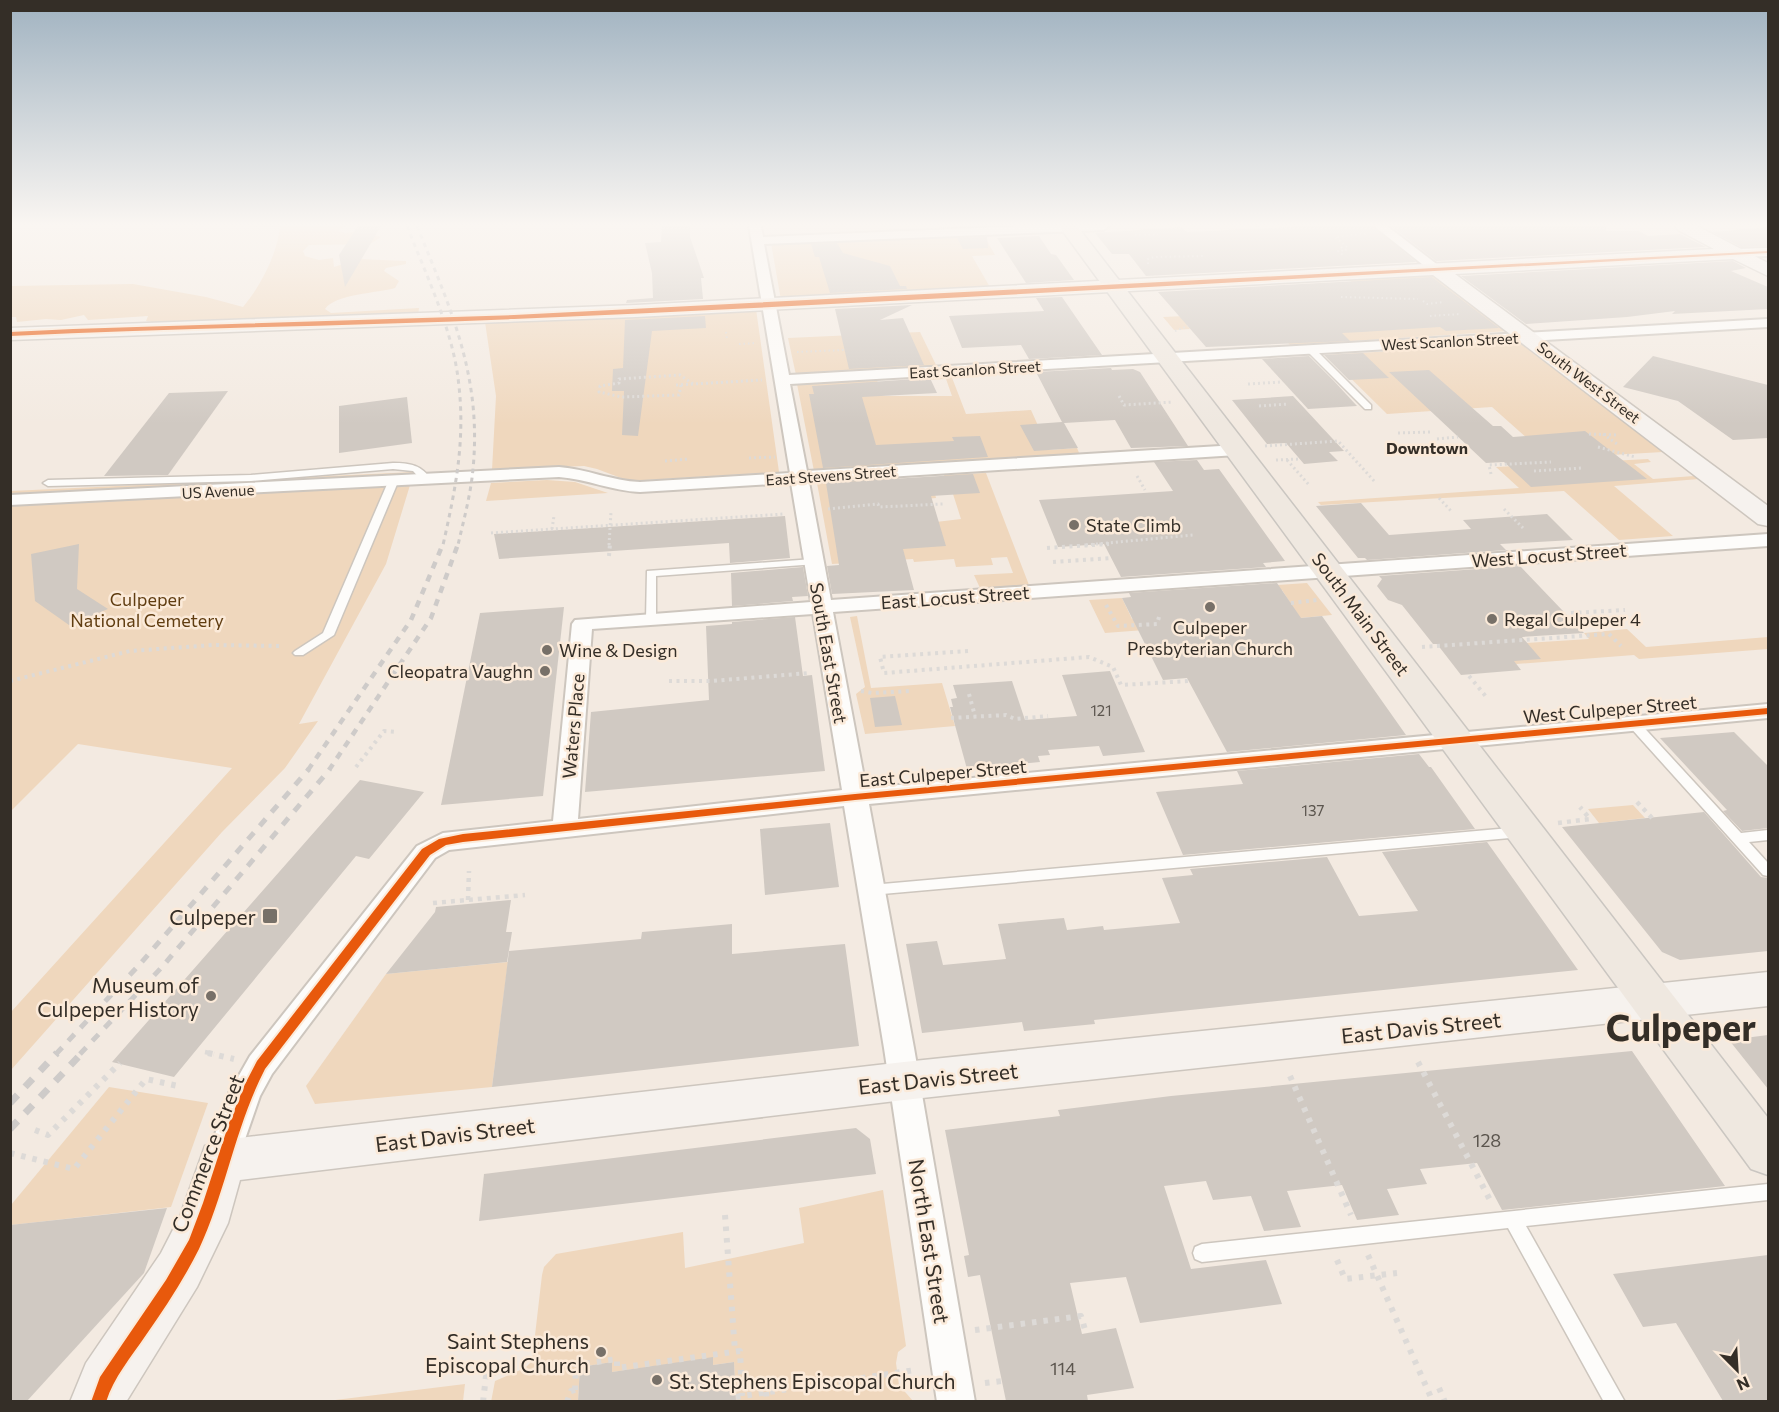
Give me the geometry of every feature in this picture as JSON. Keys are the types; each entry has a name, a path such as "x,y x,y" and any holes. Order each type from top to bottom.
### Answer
{"main road":[{"name":"South Main Street","path":"1120,292 1170,346 1250,448 1329,571 1768,1154"}],"street":[{"name":"South East Street","path":"766,292 775,380 798,477 904,1081"},
{"path":"10,334 180,326 456,320 1001,292"},
{"name":"South West Street","path":"1468,292 1768,518"},
{"name":"West Scanlon Street","path":"1170,346 1311,350 1768,323"},
{"name":"East Scanlon Street","path":"775,380 1170,346"},
{"name":"East Stevens Street","path":"426,480 565,472 587,475 621,486 633,487 1250,448"},
{"name":"US Avenue","path":"10,500 426,480"},
{"name":"West Locust Street","path":"1329,571 1768,540"},
{"name":"East Locust Street","path":"582,624 1329,571"},
{"name":"Waters Place","path":"565,827 582,624"},
{"name":"West Culpeper Street","path":"1455,739 1768,711"},
{"name":"East Culpeper Street","path":"435,845 450,840 565,827 855,797 1429,744 1455,739"},
{"name":"Commerce Street","path":"98,1401 105,1382 179,1270 202,1223 245,1093 261,1065 426,852 435,845"},
{"name":"East Davis Street","path":"222,1161 904,1081 1654,1003 1768,989"},
{"name":"North East Street","path":"904,1081 969,1393"}],"lane":[{"path":"1311,350 1368,407"},
{"path":"48,483 251,478 393,465 415,468 422,472 426,480"},
{"path":"299,653 328,635 393,482"},
{"path":"651,619 651,573 813,562"},
{"path":"1633,723 1768,872"},
{"path":"871,890 1525,832"},
{"path":"1738,838 1768,835"},
{"path":"1202,1253 1768,1192"},
{"path":"1507,1220 1615,1401"}],"path":[{"path":"1341,297 1418,299"},
{"path":"1430,316 1464,314"},
{"path":"1170,346 1188,327"},
{"path":"726,332 727,339"},
{"path":"739,344 764,342"},
{"path":"788,352 844,350"},
{"path":"636,371 636,378"},
{"path":"681,385 679,395 622,398 613,393 600,393 601,385 619,383 619,379 682,376 693,384"},
{"path":"676,385 775,380"},
{"path":"1248,384 1282,382"},
{"path":"1119,396 1124,405 1180,402"},
{"path":"1259,406 1288,404"},
{"path":"1398,433 1430,432"},
{"path":"1589,434 1626,435"},
{"path":"1602,434 1617,444"},
{"path":"1437,439 1458,437"},
{"path":"1250,448 1338,441 1375,482"},
{"path":"1598,447 1635,457"},
{"path":"749,458 781,456"},
{"path":"665,461 689,459"},
{"path":"1274,461 1299,459"},
{"path":"1287,460 1310,486"},
{"path":"1491,474 1489,465 1550,462 1560,471"},
{"path":"1534,471 1582,468"},
{"path":"1137,476 1145,490"},
{"path":"1439,498 1452,512"},
{"path":"825,512 830,507 844,506 943,504"},
{"path":"1504,509 1523,528"},
{"path":"609,556 611,512"},
{"path":"491,533 790,514"},
{"path":"552,530 554,516"},
{"path":"1047,548 1139,542 1137,539 1193,535"},
{"path":"1053,562 1112,558"},
{"path":"1102,596 1118,626 1158,624 1159,617"},
{"path":"1291,603 1325,600"},
{"path":"1571,613 1625,610"},
{"path":"1421,647 1610,634 1621,646"},
{"path":"10,681 111,656 150,649 213,645 313,645"},
{"path":"968,651 880,657 884,673 1089,657 1113,667 1121,686 1189,681"},
{"path":"669,681 712,681 816,672"},
{"path":"1469,676 1488,699"},
{"path":"858,689 868,693 911,691"},
{"path":"969,694 975,716"},
{"path":"951,718 1006,715 1015,719 1048,716"},
{"path":"356,767 384,731 396,732"},
{"path":"1637,802 1652,818"},
{"path":"1557,823 1590,819 1580,807"},
{"path":"468,900 469,871"},
{"path":"433,903 525,895"},
{"path":"1418,1062 1507,1220"},
{"path":"35,1130 48,1135 120,1064"},
{"path":"10,1153 74,1169 146,1079 178,1086"},
{"path":"725,1215 735,1351"},
{"path":"1329,1239 1346,1280 1397,1273"},
{"path":"971,1330 1081,1316 1086,1333"},
{"path":"567,1401 571,1390 577,1389 576,1365 617,1359 617,1368 740,1351 739,1397 915,1370"},
{"path":"483,1401 486,1376 506,1368"},
{"path":"969,1393 1002,1381"},
{"path":"1439,1388 1445,1401"},
{"path":"766,1392 767,1401"}],"green space":[{"path":"10,292 177,292 243,307 254,292 374,292 338,300 325,309 331,313 419,308 418,315 152,322 146,321 148,316 88,320 84,315 61,320 17,322 16,317 11,317"},
{"path":"780,292 936,292 781,300"},
{"path":"1361,292 1457,292 1509,331 1290,345 1259,314 1182,318 1190,329 1174,330 1163,317 1350,308"},
{"path":"756,309 779,472 629,481 584,466 492,470 496,396 485,322"},
{"path":"920,332 937,367 796,375 788,338"},
{"path":"1521,343 1663,452 1593,456 1546,455 1492,407 1387,414 1327,355"},
{"path":"951,375 966,414 1031,410 1049,450 1077,448 1080,455 814,471 797,384 877,380 882,396 952,396 946,379 927,380 926,377"},
{"path":"1648,459 1651,462 1634,464 1653,479 1694,476 1699,479 1614,486 1673,536 1619,540 1564,491 1321,505 1318,502 1519,488 1496,467"},
{"name":"Culpeper National Cemetery","path":"414,472 386,564 299,724 318,721 285,768 222,832 11,1070 11,1012 232,768 78,744 11,811 11,491"},
{"path":"986,473 1029,585 980,588 974,575 1013,573 1007,557 991,558 993,565 956,567 954,559 832,564 817,483 899,478 900,483 933,485 936,498 914,500 936,522 961,519 944,475"},
{"path":"547,480 575,482 608,493 486,501 491,483"},
{"path":"1307,583 1332,615 1300,618 1282,590 1239,593 1235,588"},
{"path":"1122,598 1132,619 1222,612 1237,623 1105,633 1089,600"},
{"path":"857,616 871,688 942,683 955,726 865,734 856,694 865,687 850,617"},
{"path":"1627,629 1646,647 1768,637 1768,649 1639,659 1634,655 1516,664 1513,661 1526,643 1589,639 1584,633"},
{"path":"1633,805 1645,818 1599,823 1588,809"},
{"path":"508,962 492,1087 315,1104 306,1086 386,974"},
{"path":"109,1087 208,1103 171,1207 11,1225 11,1205"},
{"path":"883,1190 906,1346 898,1352 896,1363 899,1385 913,1401 736,1401 734,1362 713,1365 712,1358 612,1372 612,1362 580,1367 578,1401 491,1402 495,1381 525,1368 532,1361 542,1275 544,1267 556,1254 683,1232 685,1268 804,1243 799,1208"},
{"path":"465,1384 463,1401 327,1401"}],"building":[{"path":"653,292 702,292 703,299 626,303 627,300 653,298"},
{"path":"1158,292 1452,292 1499,328 1446,331 1440,327 1342,333 1350,341 1206,347"},
{"path":"1483,292 1768,292 1768,309 1672,314 1675,311 1627,317 1526,324"},
{"path":"1062,297 1102,355 1029,359 1021,345 962,348 949,316 1044,311 1036,298"},
{"path":"912,305 880,320 903,318 924,365 849,369 835,309"},
{"path":"705,316 706,328 652,331 638,436 622,435 624,391 612,391 613,369 623,368 625,320"},
{"path":"1363,353 1389,378 1349,380 1324,355"},
{"path":"1309,356 1357,406 1308,409 1262,359"},
{"path":"1653,356 1768,385 1768,438 1733,440 1678,401 1623,387"},
{"path":"1111,368 1112,370 1133,369 1140,372 1188,446 1131,448 1115,420 1064,423 1078,448 1034,451 1020,425 1062,422 1036,372"},
{"path":"1429,370 1493,426 1501,426 1513,437 1585,431 1647,479 1531,487 1504,462 1486,463 1389,372"},
{"path":"930,378 937,393 862,397 876,445 954,441 952,437 980,436 988,457 823,468 809,394 814,394 812,386"},
{"path":"228,391 168,475 104,476 169,393"},
{"path":"1293,396 1344,451 1329,452 1338,461 1304,464 1286,443 1267,444 1232,400"},
{"path":"407,397 412,443 339,453 339,406"},
{"path":"1197,460 1204,470 1219,469 1285,561 1263,563 1266,567 1121,577 1104,544 1058,547 1039,500 1173,491 1154,462"},
{"path":"973,474 980,493 931,496 946,546 903,549 914,590 832,594 827,566 839,565 826,483"},
{"path":"1361,503 1389,535 1471,529 1463,520 1547,514 1573,540 1500,544 1506,550 1367,560 1358,558 1316,506"},
{"path":"785,516 790,558 730,563 729,543 499,559 494,534"},
{"path":"79,544 77,589 108,609 69,625 35,601 31,554"},
{"name":"Regal Culpeper 4","path":"1520,566 1584,633 1522,637 1541,659 1514,661 1521,670 1461,675 1402,605 1388,600 1377,586 1382,579 1379,576"},
{"path":"803,567 808,596 792,597 793,601 732,606 731,573"},
{"path":"1277,583 1301,618 1322,616 1406,735 1227,752 1187,678 1163,680 1122,598 1131,597 1129,593"},
{"path":"564,607 543,796 441,805 480,613"},
{"path":"795,617 803,676 812,675 825,771 585,792 591,712 709,700 706,626"},
{"path":"1110,671 1145,752 1103,756 1099,746 1048,750 1050,755 1038,756 1040,762 967,769 950,707 953,707 951,699 957,698 953,685 1012,681 1025,720 1077,716 1062,675"},
{"path":"895,696 902,725 875,727 870,698"},
{"path":"1734,732 1768,766 1768,828 1742,831 1723,811 1727,810 1660,738"},
{"path":"1419,754 1431,767 1475,829 1183,855 1156,792 1243,784 1237,771"},
{"path":"360,780 424,792 369,859 356,856 174,1077 112,1062"},
{"path":"1704,812 1761,877 1768,878 1768,951 1680,960 1662,952 1562,827"},
{"path":"830,823 839,887 765,895 760,829"},
{"path":"1487,842 1578,970 1094,1020 1095,1024 1024,1031 1022,1022 922,1033 906,944 937,941 943,965 1006,959 998,924 1064,918 1067,930 1103,926 1104,930 1180,923 1162,878 1193,875 1190,869 1327,857 1359,916 1418,911 1382,852"},
{"path":"511,900 506,932 512,932 507,962 386,974 435,912 436,907"},
{"path":"732,924 732,954 845,944 859,1046 492,1087 509,951 641,939 642,932"},
{"path":"1768,1035 1768,1089 1729,1040"},
{"path":"1632,1051 1725,1186 1502,1210 1477,1163 1420,1169 1427,1184 1387,1189 1399,1215 1357,1220 1342,1185 1287,1191 1301,1227 1264,1231 1251,1196 1213,1200 1206,1181 1164,1186 1191,1269 1266,1260 1282,1304 1140,1323 1126,1277 1070,1283 1082,1334 1116,1328 1134,1388 1087,1395 1088,1401 1006,1401 980,1275 968,1277 964,1256 969,1255 945,1130 1060,1116 1058,1110 1171,1096"},
{"path":"856,1128 870,1139 876,1174 479,1221 484,1174"},
{"path":"167,1208 144,1273 27,1401 10,1401 10,1225"},
{"path":"1768,1255 1768,1401 1723,1401 1676,1323 1643,1327 1613,1274"},
{"name":"St. Stephens Episcopal Church","path":"713,1357 713,1365 734,1362 736,1401 578,1401 580,1367 612,1362 612,1372"}],"railway":[{"path":"433,292 455,359 461,421 458,462 443,545"},
{"path":"443,292 462,348 469,378 475,443 468,504 458,545"},
{"path":"308,770 411,620 443,544"},
{"path":"329,770 431,618 458,544"},
{"path":"56,1054 140,964 309,769"},
{"path":"80,1054 162,967 330,769"},
{"path":"10,1103 57,1053"},
{"path":"10,1129 82,1053"}],"cycle path":[{"path":"10,334 514,317 1018,292"},
{"path":"98,1402 105,1382 171,1285 194,1244 210,1203 235,1123 261,1065 426,852 443,842 463,838 855,797 1768,711"}],"place":[{"name":"State Climb","path":"1074,525"},
{"name":"Culpeper Presbyterian Church","path":"1210,607"},
{"name":"Regal Culpeper 4","path":"1492,619"},
{"name":"Wine & Design","path":"547,650"},
{"name":"Cleopatra Vaughn","path":"545,671"},
{"name":"Culpeper","path":"270,916"},
{"name":"Museum of Culpeper History","path":"211,996"},
{"name":"Saint Stephens Episcopal Church","path":"601,1352"},
{"name":"St. Stephens Episcopal Church","path":"657,1380"}],"district":[{"name":"Downtown","path":"1427,447"},
{"name":"Culpeper","path":"1681,1026"}]}
